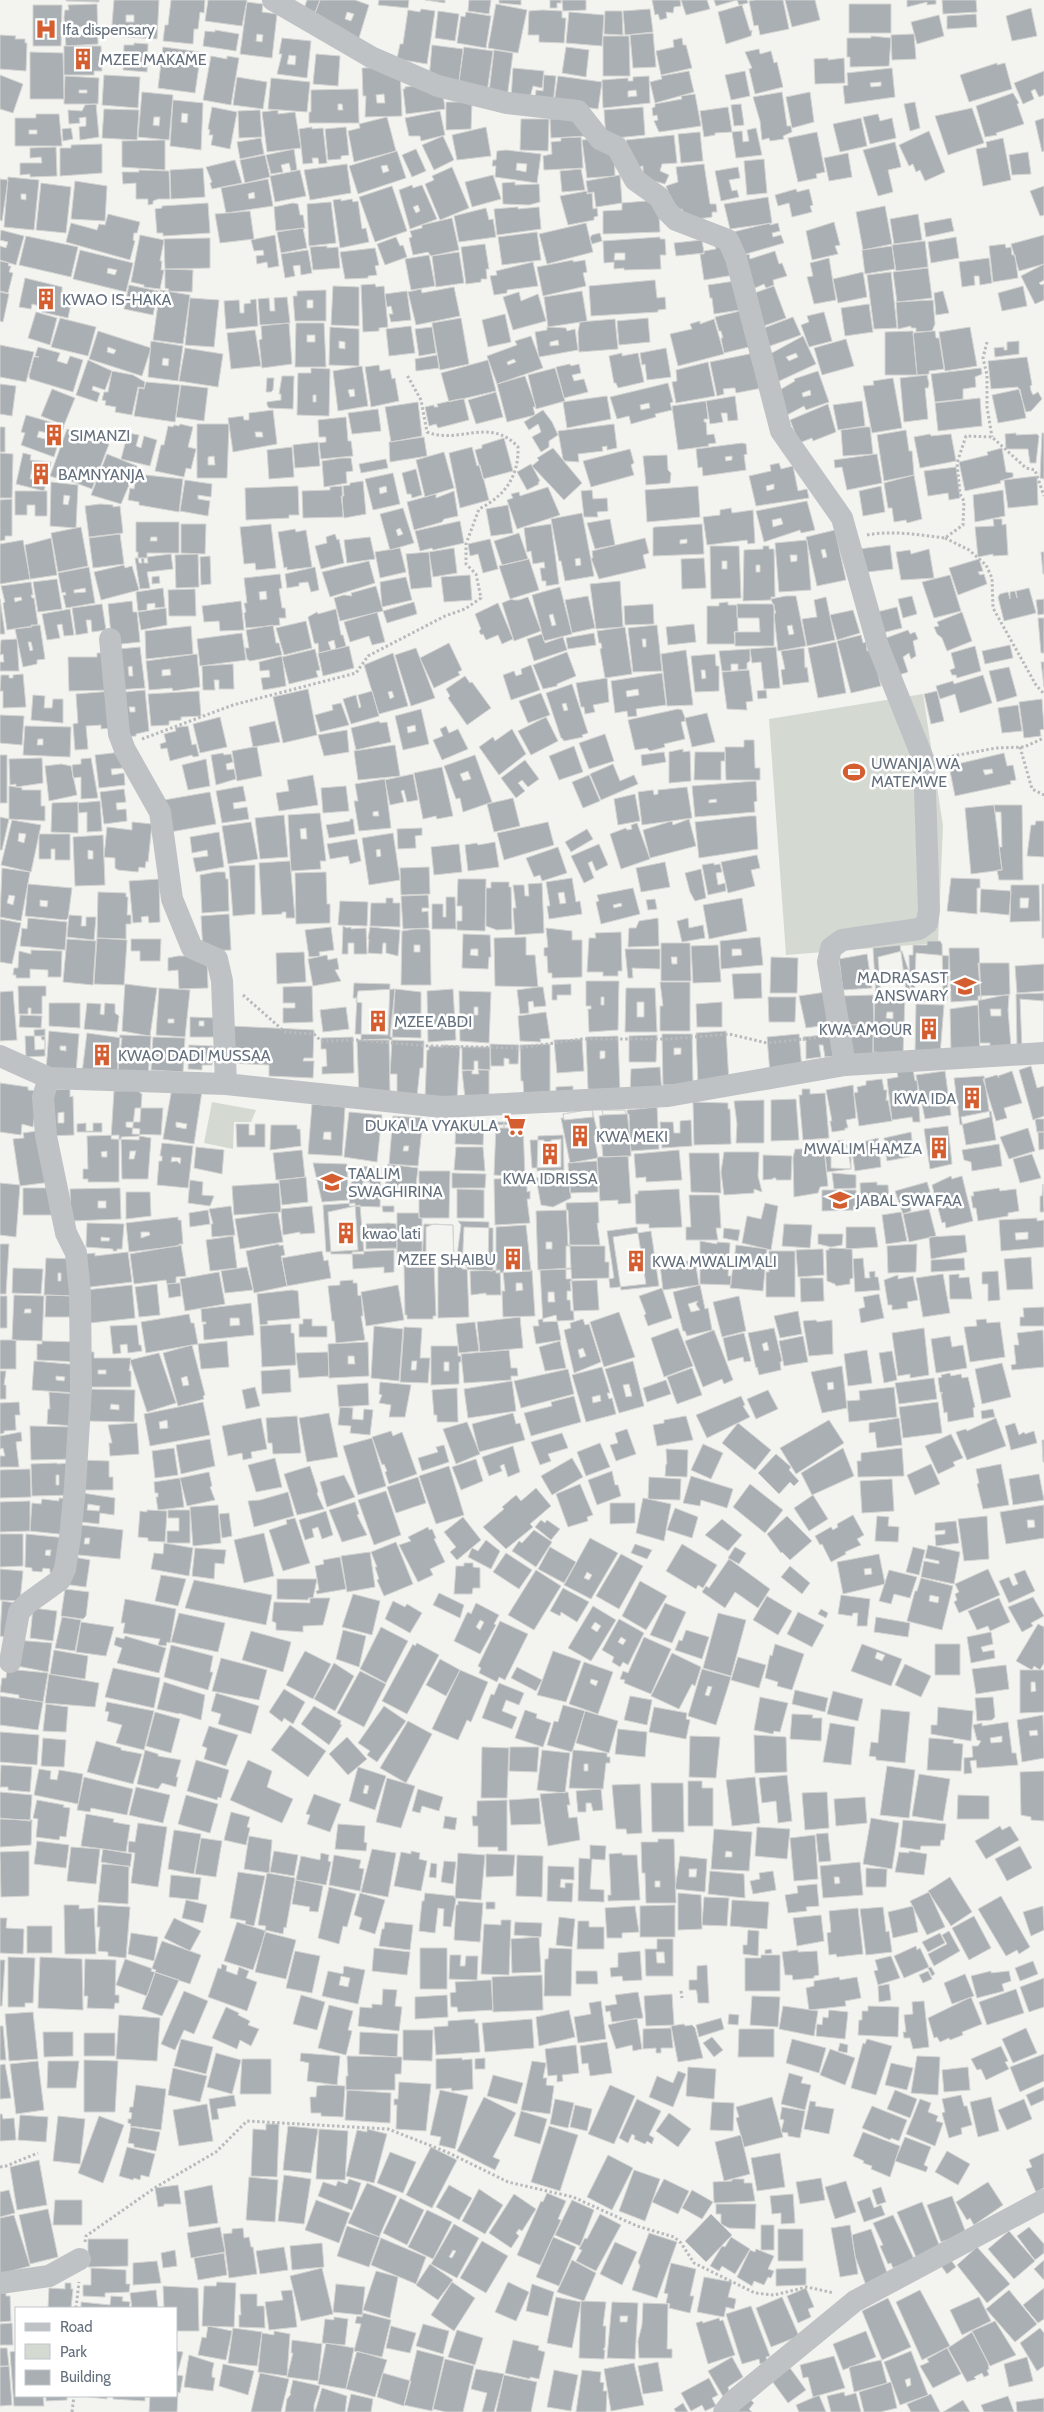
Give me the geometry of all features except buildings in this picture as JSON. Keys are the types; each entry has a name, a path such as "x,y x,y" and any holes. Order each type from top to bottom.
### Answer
{"street":[{"path":"273,0 371,57 438,86 507,103 578,111 600,139 617,147 635,180 659,197 667,211 676,220 728,240 736,258 781,431 842,518 878,646 924,761 929,910 927,923 919,929 842,940 832,948 828,962 845,1065"},
{"path":"110,638 118,734 160,812 172,899 192,948 217,959 222,982 226,1084"},
{"path":"0,1056 49,1078 226,1084 442,1107 668,1096 845,1065 1044,1053"},
{"path":"10,1662 20,1612 28,1603 60,1580 65,1569 75,1487 81,1389 80,1293 76,1253 66,1233 46,1136 43,1097 49,1078"},
{"path":"724,2412 732,2402 855,2301 1044,2200"},
{"path":"0,2284 49,2276 80,2259"}],"path":[{"path":"987,342 983,358 987,375 987,407 992,437 1026,468 1035,470 1044,496"},
{"path":"125,750 141,740 233,705 356,673 368,656 445,616 465,609 481,598 476,574 466,564 466,544 479,509 492,503 511,480 519,464 518,447 508,436 489,432 438,437 427,432 421,400 407,375"},
{"path":"945,538 963,525 964,501 960,494 957,462 966,436 992,437"},
{"path":"848,539 880,533 945,538 969,550 986,564 992,578 993,608 1036,685 1044,694"},
{"path":"924,761 996,748 1020,747 1044,738"},
{"path":"1020,747 1032,789 1044,795"},
{"path":"219,968 245,997 285,1032 314,1034 321,1040 357,1040 430,1046 519,1048 582,1039 669,1039 729,1034 766,1043 841,1036"},
{"path":"681,1991 682,1998"},
{"path":"80,2259 86,2236 156,2187 216,2152 247,2121 286,2122 388,2129 447,2152 508,2182 573,2198 637,2226 674,2237 681,2243 694,2263 755,2293 774,2295 807,2287 828,2291 855,2301"},
{"path":"0,2167 38,2153"},
{"path":"72,2412 74,2397"}],"green space":[{"name":"UWANJA WA MATEMWE","path":"923,694 943,826 938,943 786,955 769,719"},
{"path":"212,1102 256,1110 251,1122 234,1122 233,1149 204,1143"}],"place":[{"name":"Ifa dispensary","path":"46,29"},
{"name":"MZEE MAKAME","path":"83,59"},
{"name":"KWAO IS-HAKA","path":"46,299"},
{"name":"SIMANZI","path":"54,435"},
{"name":"BAMNYANJA","path":"41,474"},
{"name":"UWANJA WA MATEMWE","path":"854,772"},
{"name":"MADRASAST ANSWARY","path":"965,986"},
{"name":"MZEE ABDI","path":"378,1021"},
{"name":"KWA AMOUR","path":"929,1029"},
{"name":"KWAO DADI MUSSAA","path":"102,1055"},
{"name":"KWA IDA","path":"972,1098"},
{"name":"DUKA LA VYAKULA","path":"515,1125"},
{"name":"KWA MEKI","path":"580,1136"},
{"name":"MWALIM HAMZA","path":"939,1148"},
{"name":"KWA IDRISSA","path":"550,1154"},
{"name":"TAALIM SWAGHIRINA","path":"332,1182"},
{"name":"JABAL SWAFAA","path":"840,1200"},
{"name":"kwao lati","path":"346,1233"},
{"name":"MZEE SHAIBU","path":"513,1259"},
{"name":"KWA MWALIM ALI","path":"636,1261"}]}
